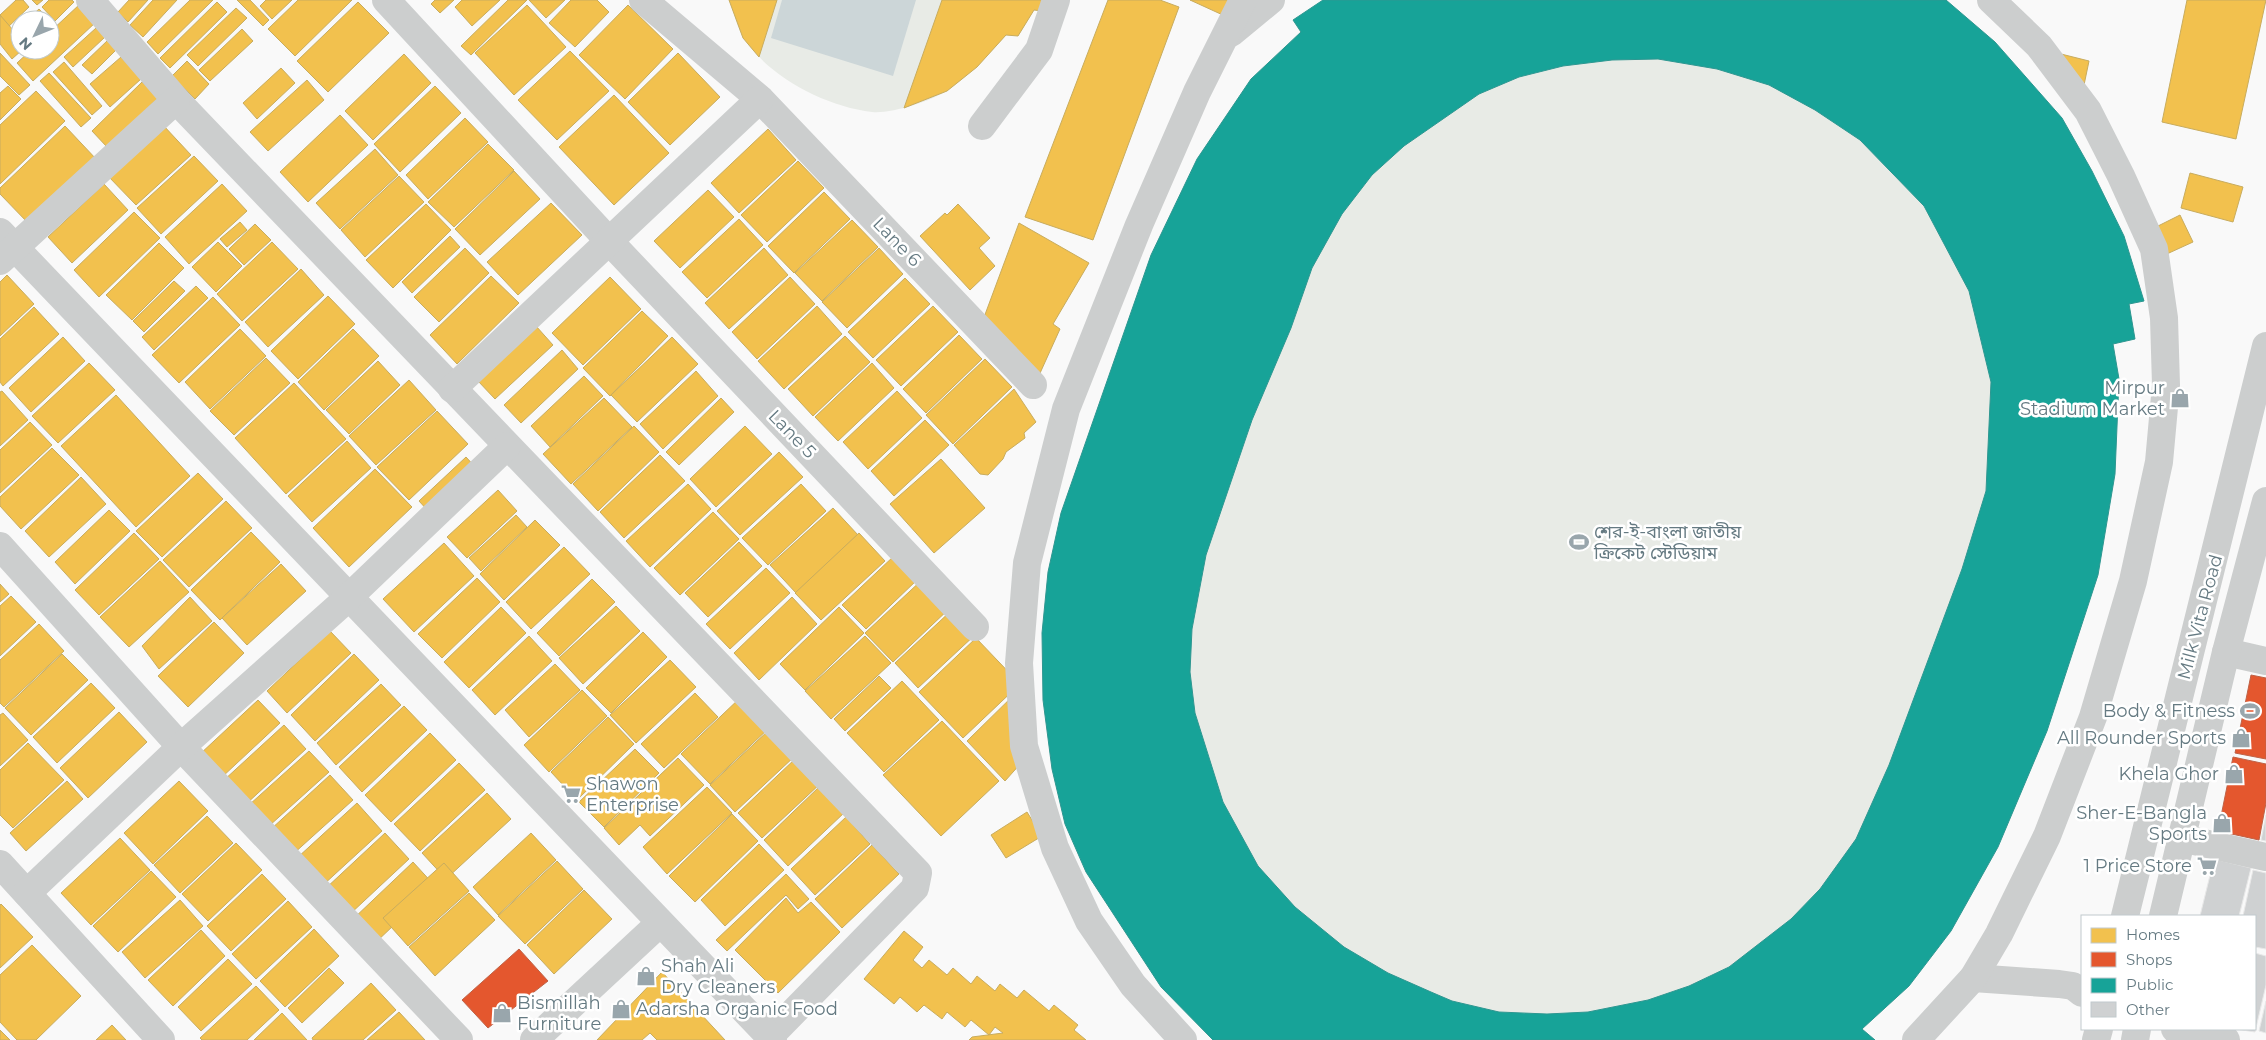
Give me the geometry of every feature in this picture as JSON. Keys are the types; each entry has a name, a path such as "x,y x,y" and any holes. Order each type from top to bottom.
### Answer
{"street":[{"path":"90,0 176,100 918,873 915,888 771,1038 348,598 5,247 176,100"},
{"name":"Lane 5","path":"386,0 609,241 975,627"},
{"name":"Lane 6","path":"643,0 760,99 1033,385"},
{"path":"982,126 1039,50 1056,0"},
{"path":"1184,1040 1133,985 1089,921 1055,848 1024,746 1019,663 1027,563 1066,409 1139,225 1197,92 1243,0"},
{"path":"1226,37 1271,0"},
{"path":"1916,1040 1972,978 1999,934 2047,836 2093,718 2133,581 2159,462 2166,385 2164,318 2154,249 2121,176 2088,111 2039,46 1991,0"},
{"path":"452,389 760,99"},
{"name":"Milk Vita Road","path":"2125,915 2158,778 2218,547 2266,346"},
{"path":"27,893 181,747 348,598 508,446"},
{"path":"2227,510 2264,514"},
{"name":"Milk Vita Road","path":"2163,915 2226,652 2259,556 2264,514"},
{"path":"0,546 181,747 459,1040"},
{"path":"2218,547 2259,556"},
{"path":"2226,652 2266,661"},
{"path":"2181,838 2266,857"},
{"path":"2,871 27,893 161,1040"},
{"path":"534,1040 660,923"},
{"path":"1972,978 2060,984 2073,986 2081,992"},
{"path":"2180,1030 2226,1040"}],"shaded area":[{"path":"729,0 1054,0 1050,12 1034,10 1018,36 1006,35 986,57 948,90 911,106 890,111 872,112 836,104 800,88 784,78 755,53 744,39 737,25"},
{"path":"782,0 916,0 893,76 771,38"},
{"name":"শের-ই-বাংলা জাতীয় ক্রিকেট স্টেডিয়াম","path":"1323,0 1946,0 1995,42 2092,171 2124,236 2144,301 2129,304 2135,339 2113,344 2119,379 2115,474 2098,575 2047,731 1998,847 1909,986 1862,1029 1875,1040 1213,1040 1161,987 1086,872 1065,824 1052,769 1043,700 1042,633 1048,572 1061,513 1151,255 1197,159 1251,79 1300,32 1293,20"}],"building: Homes":[{"path":"16,0 23,0 29,7 26,10 10,10 10,25 6,29 0,22 0,15"},
{"path":"32,0 43,0 37,5"},
{"path":"49,0 72,0 74,2 60,16 60,10 45,10 42,7"},
{"path":"129,0 148,0 128,22 118,12"},
{"path":"153,0 177,0 143,37 130,25"},
{"path":"190,0 213,0 158,54 147,42"},
{"path":"237,0 250,0 269,20 263,26"},
{"path":"266,0 292,0 272,19 260,6"},
{"path":"298,0 352,0 295,56 268,29"},
{"path":"435,0 454,0 440,13 431,4"},
{"path":"462,0 500,0 472,26 455,7"},
{"path":"508,0 527,0 471,55 461,46"},
{"path":"529,0 565,0 546,18"},
{"path":"571,0 597,0 609,12 575,47 549,23"},
{"path":"729,0 777,0 759,57 743,38"},
{"path":"942,0 1054,0 1050,12 1034,10 1018,36 1006,35 977,67 947,91 904,108"},
{"path":"1108,0 1160,0 1179,7 1093,240 1025,217"},
{"path":"1190,0 1231,0 1225,16"},
{"path":"2187,0 2266,0 2236,139 2162,122"},
{"path":"217,2 227,12 170,68 160,58"},
{"path":"358,2 389,33 328,92 297,61"},
{"path":"80,4 96,22 60,56 60,23"},
{"path":"527,5 566,47 514,95 475,53"},
{"path":"628,5 673,49 625,99 579,55"},
{"path":"236,8 247,18 198,66 187,55"},
{"path":"0,15 10,26 10,56 0,44"},
{"path":"96,28 105,37 73,67 64,57"},
{"path":"242,29 253,41 210,81 199,70"},
{"path":"108,40 117,49 92,74 82,65"},
{"path":"570,51 609,91 557,140 518,100"},
{"path":"0,53 30,85 19,95 0,76"},
{"path":"678,53 720,97 670,145 628,102"},
{"path":"404,54 431,83 373,140 345,111"},
{"path":"2061,54 2089,61 2084,85"},
{"path":"121,57 141,79 110,107 90,84"},
{"path":"20,60 55,60 33,81 17,63"},
{"path":"187,61 209,84 195,99 172,76"},
{"path":"64,62 102,106 92,115 53,72"},
{"path":"281,68 295,83 257,119 243,103"},
{"path":"49,73 91,118 81,127 40,81"},
{"path":"307,80 324,100 268,151 250,132"},
{"path":"142,82 158,98 107,147 92,131"},
{"path":"8,86 21,99 0,120 0,93"},
{"path":"435,86 461,113 400,172 374,144"},
{"path":"36,91 65,121 0,184 0,125"},
{"path":"614,95 669,153 614,205 559,147"},
{"path":"340,115 368,145 308,202 280,172"},
{"path":"465,118 488,142 428,199 406,175"},
{"path":"163,125 191,155 136,205 108,176"},
{"path":"65,126 97,160 29,224 0,194 0,188"},
{"path":"768,129 796,160 739,213 711,183"},
{"path":"488,144 514,170 454,227 428,202"},
{"path":"375,149 398,175 340,229 316,203"},
{"path":"194,156 218,181 161,234 137,208"},
{"path":"798,161 824,188 767,242 741,215"},
{"path":"514,171 540,199 480,255 455,229"},
{"path":"2190,173 2243,187 2233,222 2181,208"},
{"path":"399,176 424,202 365,257 341,230"},
{"path":"104,184 128,210 72,263 48,237"},
{"path":"222,184 247,211 189,264 165,237"},
{"path":"708,190 734,217 680,268 654,241"},
{"path":"824,192 850,219 794,273 768,246"},
{"path":"551,203 582,235 518,295 487,262"},
{"path":"426,204 451,230 393,288 366,260"},
{"path":"958,204 990,238 979,248 995,266 970,290 920,236"},
{"path":"134,212 160,238 99,297 74,270"},
{"path":"2180,215 2193,242 2158,258 2146,232"},
{"path":"739,219 763,245 707,298 682,272"},
{"path":"852,220 878,247 822,301 795,273"},
{"path":"240,222 247,230 227,247 220,239"},
{"path":"1019,223 1089,263 1053,324 1060,329 1036,382 983,320"},
{"path":"255,224 271,240 244,265 229,249"},
{"path":"450,236 460,247 412,293 402,282"},
{"path":"218,242 242,266 216,292 192,267"},
{"path":"272,242 298,269 242,321 217,294"},
{"path":"159,243 184,268 132,320 106,295"},
{"path":"465,248 489,273 439,322 414,297"},
{"path":"764,248 788,275 729,329 705,303"},
{"path":"879,248 903,274 847,328 822,302"},
{"path":"301,269 324,295 268,347 245,322"},
{"path":"7,275 34,304 0,336 0,282"},
{"path":"491,276 519,303 457,364 430,335"},
{"path":"610,277 641,309 583,365 552,333"},
{"path":"790,277 815,304 757,359 732,332"},
{"path":"905,278 930,304 873,358 848,332"},
{"path":"174,281 185,291 144,332 133,321"},
{"path":"196,286 208,298 154,350 142,337"},
{"path":"328,296 355,324 298,379 271,351"},
{"path":"213,297 240,325 179,383 152,355"},
{"path":"817,306 842,334 784,389 758,361"},
{"path":"933,306 958,332 901,386 876,360"},
{"path":"34,307 59,334 3,386 0,382 0,339"},
{"path":"642,311 668,336 610,396 583,368"},
{"path":"536,326 553,345 495,399 478,381"},
{"path":"240,329 266,356 210,409 185,382"},
{"path":"353,329 379,356 324,410 298,382"},
{"path":"959,335 982,359 926,413 903,389"},
{"path":"845,336 870,362 813,416 788,389"},
{"path":"63,337 85,361 31,412 9,388"},
{"path":"672,337 698,364 637,422 611,395"},
{"path":"562,350 578,369 521,423 504,405"},
{"path":"266,358 290,383 234,435 210,411"},
{"path":"985,359 1012,387 953,444 926,415"},
{"path":"378,361 400,385 349,434 326,410"},
{"path":"89,363 115,390 58,443 32,416"},
{"path":"872,363 894,388 838,441 815,417"},
{"path":"696,371 718,396 663,449 640,424"},
{"path":"584,376 603,396 550,447 531,426"},
{"path":"409,380 436,410 376,465 349,436"},
{"path":"294,383 346,439 286,494 235,438"},
{"path":"1014,389 1036,422 1024,433 1025,438 1006,452 1003,459 988,475 980,474 954,445"},
{"path":"2,391 28,420 0,446 0,392"},
{"path":"897,391 922,418 868,469 843,442"},
{"path":"116,395 190,476 136,527 61,446"},
{"path":"604,398 632,427 571,484 543,454"},
{"path":"721,398 734,412 679,465 666,452"},
{"path":"437,411 468,444 409,500 377,467"},
{"path":"925,420 949,445 894,496 871,471"},
{"path":"30,422 52,445 0,493 0,450"},
{"path":"634,426 659,452 598,511 573,484"},
{"path":"745,426 772,454 716,507 690,479"},
{"path":"347,441 371,468 312,522 288,496"},
{"path":"52,448 79,475 21,529 0,506 0,497"},
{"path":"779,452 803,477 740,535 717,511"},
{"path":"660,455 685,481 624,538 600,512"},
{"path":"466,457 477,469 430,513 419,501"},
{"path":"941,459 985,508 934,553 890,504"},
{"path":"375,469 412,507 349,567 313,528"},
{"path":"198,473 223,499 162,557 136,531"},
{"path":"81,477 106,504 49,557 25,531"},
{"path":"688,484 711,509 650,567 626,541"},
{"path":"801,484 826,511 768,565 742,538"},
{"path":"498,490 517,511 467,558 447,537"},
{"path":"226,501 252,528 189,587 163,560"},
{"path":"833,508 858,535 796,593 770,565"},
{"path":"109,510 130,531 75,584 55,562"},
{"path":"713,512 739,539 680,595 654,568"},
{"path":"516,515 527,527 481,571 469,558"},
{"path":"535,520 560,545 504,600 480,574"},
{"path":"251,532 280,562 220,620 191,590"},
{"path":"134,533 159,559 99,615 75,590"},
{"path":"859,533 885,561 821,620 795,593"},
{"path":"739,542 762,566 708,617 685,593"},
{"path":"444,543 474,576 414,632 383,599"},
{"path":"564,547 590,574 531,629 506,602"},
{"path":"895,555 918,579 866,629 842,605"},
{"path":"160,561 189,592 129,647 100,617"},
{"path":"281,564 306,591 247,645 222,618"},
{"path":"766,568 790,593 730,649 706,624"},
{"path":"477,578 500,602 442,658 418,634"},
{"path":"924,578 951,607 893,662 865,633"},
{"path":"592,579 615,602 559,656 537,633"},
{"path":"0,584 9,594 0,602"},
{"path":"11,596 36,622 0,656 0,606"},
{"path":"190,597 212,621 159,669 142,646"},
{"path":"792,597 817,624 759,680 734,653"},
{"path":"616,606 640,631 583,684 559,658"},
{"path":"501,607 526,633 469,688 444,662"},
{"path":"839,607 864,633 805,690 780,664"},
{"path":"953,609 976,634 918,688 895,663"},
{"path":"214,622 244,653 188,707 158,676"},
{"path":"39,624 64,651 4,707 0,703 0,660"},
{"path":"330,631 351,653 287,713 267,691"},
{"path":"643,632 667,657 611,713 586,688"},
{"path":"529,636 552,661 495,715 472,690"},
{"path":"865,636 891,663 831,719 805,691"},
{"path":"976,638 1020,684 963,738 919,692"},
{"path":"62,654 88,680 31,735 5,708"},
{"path":"354,654 379,680 315,741 291,715"},
{"path":"670,660 696,687 636,743 610,715"},
{"path":"555,664 580,690 529,737 505,710"},
{"path":"879,676 891,688 845,731 834,719"},
{"path":"902,681 939,720 884,772 847,733"},
{"path":"91,683 115,708 57,763 33,737"},
{"path":"381,684 401,705 336,765 317,743"},
{"path":"1022,687 1030,753 1005,781 967,741"},
{"path":"582,690 607,716 549,772 524,745"},
{"path":"695,693 718,717 664,768 641,744"},
{"path":"741,697 769,728 710,784 681,754"},
{"path":"258,700 280,723 221,778 199,755"},
{"path":"404,706 427,730 362,792 339,767"},
{"path":"119,712 147,742 88,798 60,768"},
{"path":"3,713 28,740 0,766 0,715"},
{"path":"608,717 634,744 577,800 551,772"},
{"path":"942,721 999,781 941,836 883,775"},
{"path":"284,725 306,749 245,805 223,781"},
{"path":"770,729 795,756 735,812 710,785"},
{"path":"430,733 456,760 391,822 365,795"},
{"path":"28,743 64,780 13,828 0,815 0,770"},
{"path":"635,749 659,773 604,827 579,802"},
{"path":"309,751 329,772 269,826 249,805"},
{"path":"678,758 704,785 650,836 640,825 619,845 604,828"},
{"path":"796,758 821,783 762,838 738,813"},
{"path":"459,763 485,790 420,851 394,824"},
{"path":"330,775 353,800 292,855 270,830"},
{"path":"67,781 83,799 26,851 10,833"},
{"path":"179,781 208,811 153,864 124,833"},
{"path":"820,786 845,812 788,866 764,840"},
{"path":"707,787 732,813 667,874 643,847"},
{"path":"487,793 511,819 446,879 422,853"},
{"path":"357,803 382,831 322,886 297,858"},
{"path":"1027,812 1042,836 1006,858 991,835"},
{"path":"732,814 758,841 695,902 669,876"},
{"path":"207,816 233,843 180,893 154,865"},
{"path":"846,817 870,844 815,895 791,869"},
{"path":"385,833 409,859 349,915 325,889"},
{"path":"531,833 556,860 498,915 473,887"},
{"path":"120,838 150,870 91,925 61,893"},
{"path":"236,843 262,870 208,921 182,894"},
{"path":"759,844 784,870 725,926 701,900"},
{"path":"872,845 899,874 842,928 815,899"},
{"path":"557,861 583,889 525,944 498,916"},
{"path":"413,862 435,886 374,944 352,920"},
{"path":"444,863 469,891 408,946 383,918"},
{"path":"151,871 176,897 118,952 93,926"},
{"path":"262,874 286,899 231,951 207,926"},
{"path":"786,874 809,899 798,909 786,895 727,951 716,940"},
{"path":"584,890 612,919 554,974 527,945"},
{"path":"469,893 495,920 435,976 409,947"},
{"path":"786,898 798,913 811,902 840,932 778,993 735,950"},
{"path":"180,900 203,926 145,978 122,952"},
{"path":"288,901 312,927 256,979 232,954"},
{"path":"0,905 33,937 0,968"},
{"path":"314,929 339,956 285,1007 260,981"},
{"path":"201,930 225,956 173,1006 148,980"},
{"path":"904,931 923,947 913,960 922,968 929,960 947,975 953,968 971,984 977,976 995,991 1000,984 1017,998 1024,990 1049,1011 1054,1005 1078,1025 1074,1030 1086,1040 969,1040 972,1037 989,1035 971,1020 965,1027 947,1012 942,1019 924,1005 917,1012 900,997 894,1004 864,979","holes":["995,1027 1003,1033 989,1035"]},
{"path":"32,945 81,996 36,1040 17,1040 0,1022 0,975"},
{"path":"228,959 252,984 201,1031 178,1007"},
{"path":"329,968 344,983 302,1023 288,1008"},
{"path":"662,972 725,1040 657,1040 650,1033 642,1040 597,1040"},
{"path":"371,983 396,1010 363,1040 313,1040 312,1038"},
{"path":"256,986 279,1010 247,1040 202,1040 200,1038"},
{"path":"399,1012 425,1040 367,1040"},
{"path":"282,1013 307,1040 254,1040"},
{"path":"112,1025 126,1040 96,1040"},
{"path":"0,1030 10,1040 0,1040"}],"building: Shops":[{"path":"2251,675 2266,678 2266,759 2235,753"},
{"path":"2233,757 2266,764 2266,803 2259,840 2218,831"},
{"path":"519,949 548,981 488,1028 462,1000"}],"building: Public":[{"path":"1323,0 1946,0 1995,42 2062,118 2092,171 2124,236 2144,301 2129,304 2135,339 2113,344 2119,379 2115,474 2098,575 2047,731 1998,847 1951,931 1909,986 1862,1029 1875,1040 1213,1040 1161,987 1086,872 1065,824 1052,769 1043,700 1042,633 1048,572 1061,513 1151,255 1197,159 1251,79 1301,32 1293,20","holes":["1658,59 1717,69 1769,85 1815,110 1860,140 1924,206 1969,291 1991,382 1986,491 1962,569 1889,765 1856,839 1820,889 1791,919 1729,967 1689,986 1648,1000 1588,1012 1547,1014 1499,1012 1452,1001 1388,973 1344,947 1295,907 1258,866 1223,802 1195,713 1190,672 1192,629 1206,555 1252,420 1291,328 1312,268 1342,214 1372,175 1404,146 1479,94 1519,77 1563,66 1612,60"]}],"building: Other":[{"path":"2266,815 2266,841 2261,840"},
{"path":"2214,859 2251,868 2239,915 2200,915"},
{"path":"2253,870 2266,873 2266,949 2256,947 2256,915 2243,915"},
{"path":"2256,953 2266,956 2266,985 2256,1028"},
{"path":"2266,1001 2266,1033 2259,1031"}],"place":[{"name":"Mirpur Stadium Market","path":"2180,398"},
{"name":"শের-ই-বাংলা জাতীয় ক্রিকেট স্টেডিয়াম","path":"1579,542"},
{"name":"Body & Fitness","path":"2250,711"},
{"name":"All Rounder Sports","path":"2241,738"},
{"name":"Khela Ghor","path":"2234,774"},
{"name":"Shawon Enterprise","path":"571,794"},
{"name":"Sher-E-Bangla Sports","path":"2222,823"},
{"name":"1 Price Store","path":"2207,866"},
{"name":"Shah Ali Dry Cleaners","path":"646,976"},
{"name":"Adarsha Organic Food","path":"621,1009"},
{"name":"Bismillah Furniture","path":"502,1013"}]}
